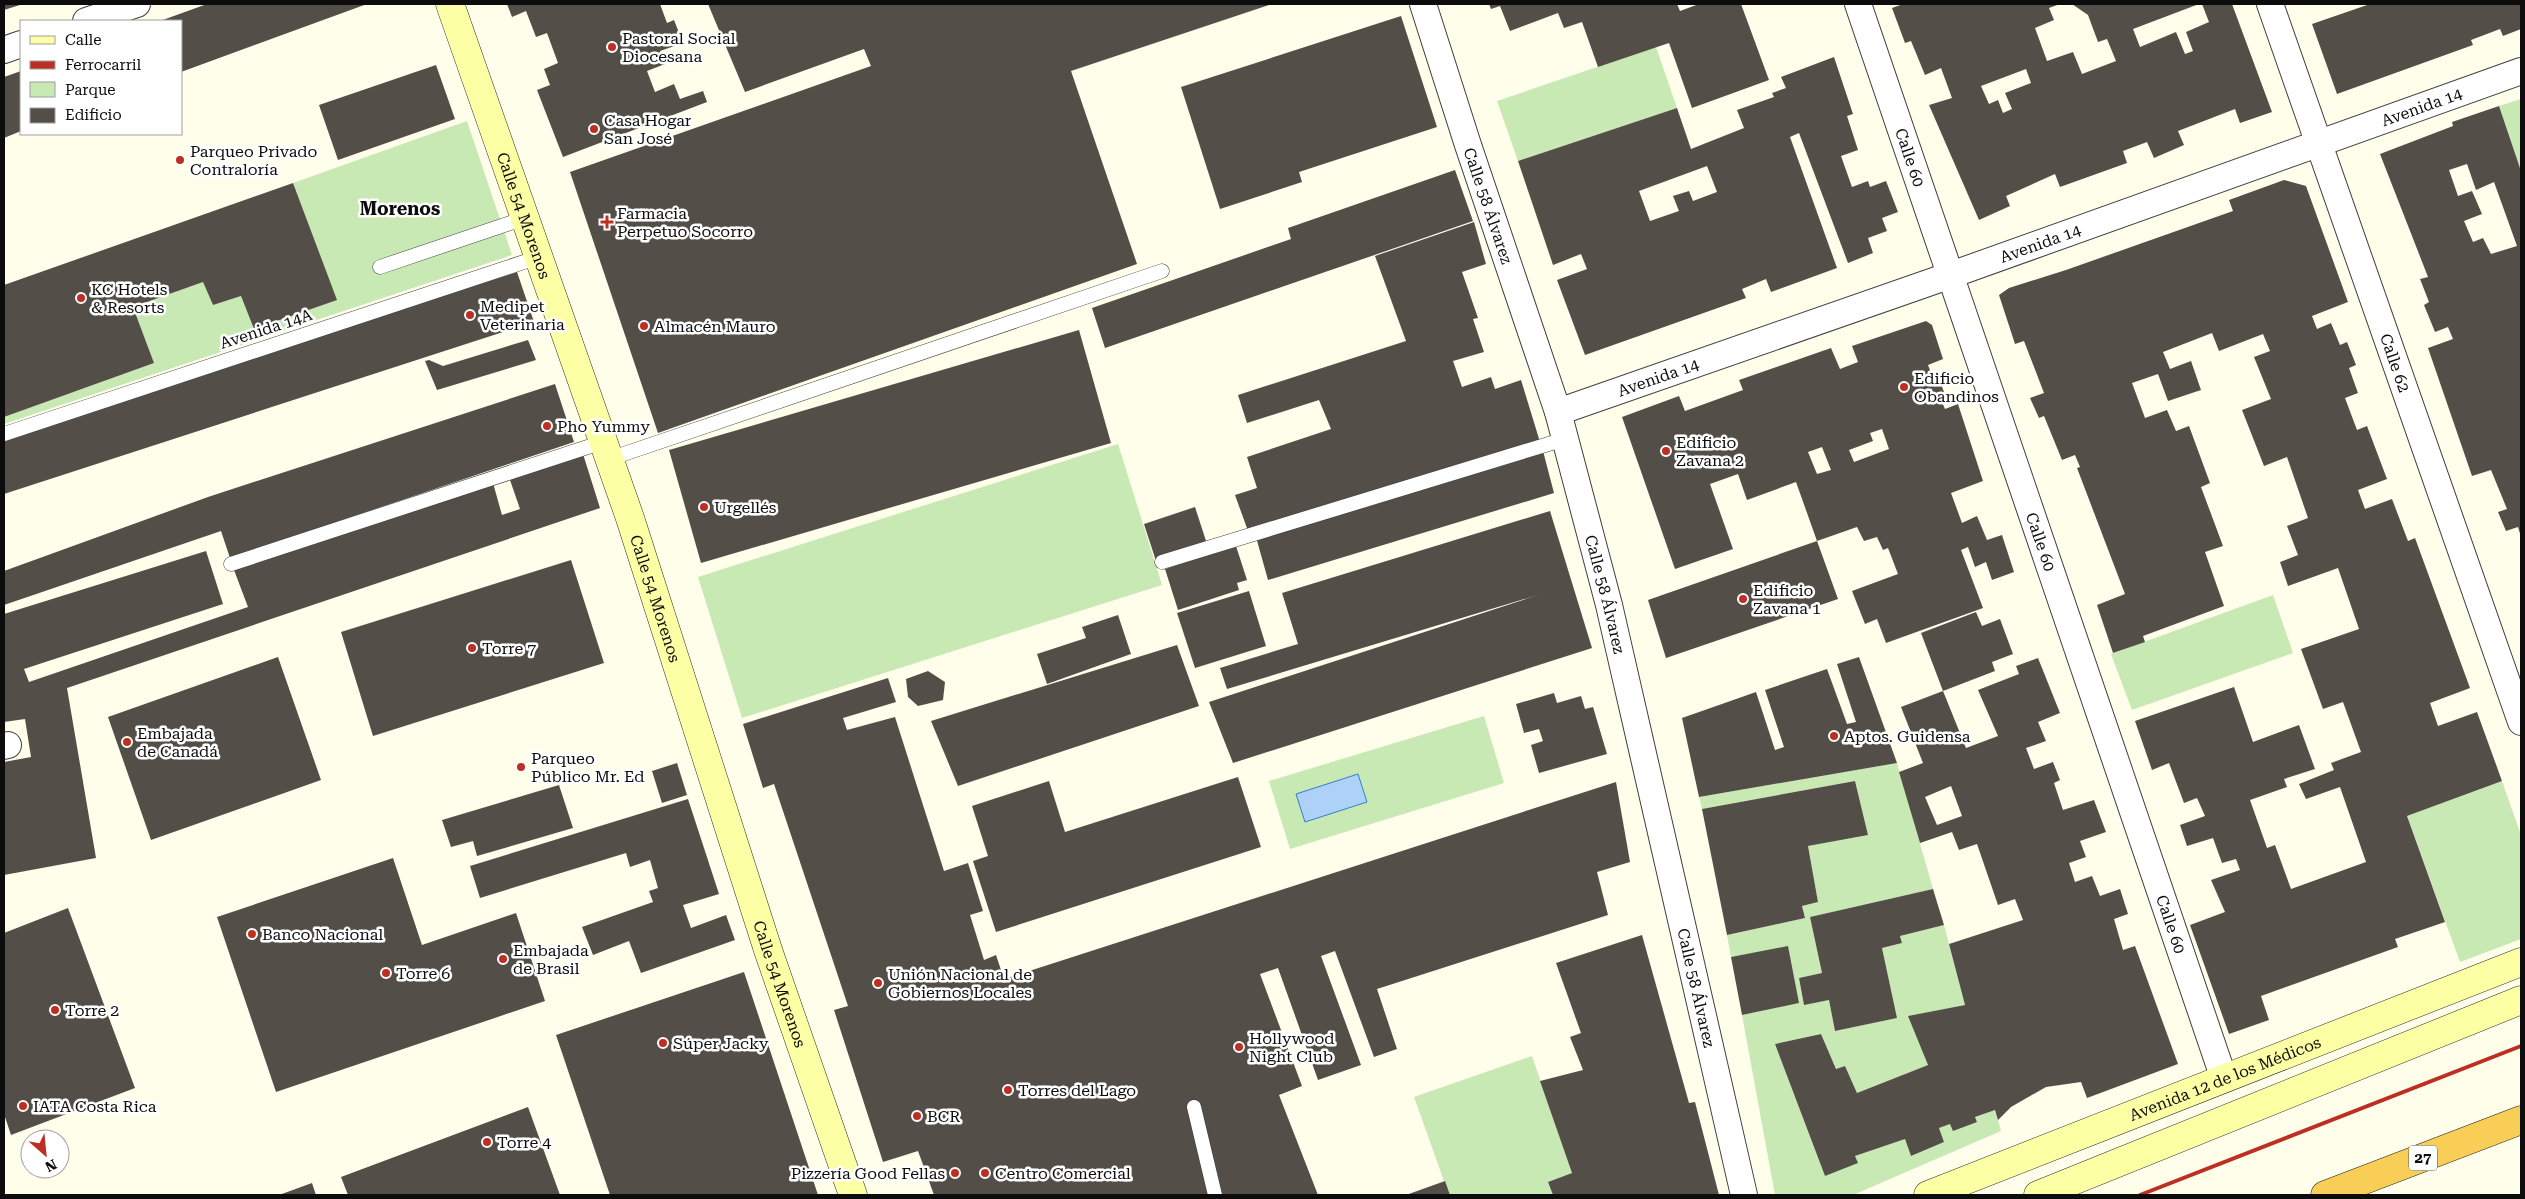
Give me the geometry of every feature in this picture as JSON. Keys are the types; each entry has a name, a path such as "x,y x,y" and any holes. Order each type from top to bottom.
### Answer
{"highway":[{"name":"27","path":"2325,1195 2521,1120"}],"main road":[{"name":"Calle 54 Morenos","path":"450,4 606,450 768,950 854,1195"},
{"name":"Avenida 12 de los Médicos","path":"1928,1195 2521,962"},
{"path":"2038,1195 2521,1000"}],"street":[{"path":"89,20 137,4"},
{"name":"Calle 58 Álvarez","path":"1423,4 1468,145 1558,412 1610,605 1744,1195"},
{"name":"Calle 60","path":"1858,4 2224,1079"},
{"name":"Calle 62","path":"2270,4 2521,722"},
{"path":"4,50 20,44"},
{"name":"Avenida 14","path":"1558,412 1951,275 2521,71"}],"lane":[{"path":"380,267 525,218"},
{"name":"Avenida 14A","path":"4,434 539,257"},
{"path":"231,564 606,450 1162,271"},
{"path":"1162,562 1565,439"},
{"path":"1194,1108 1215,1195"}],"green space":[{"path":"1656,47 1677,108 1518,161 1497,101"},
{"path":"2521,99 2521,171 2499,106"},
{"path":"467,121 512,255 4,424 4,417 154,363 133,307 203,282 213,305 241,296 254,329 336,300 293,183"},
{"path":"1118,444 1162,585 742,718 698,577"},
{"path":"2273,595 2293,653 2132,710 2111,654"},
{"path":"1484,716 1504,783 1290,849 1269,781"},
{"path":"1897,763 1933,889 1810,917 1822,973 1799,978 1804,1004 1829,1000 1835,1031 1897,1018 1882,948 1902,943 1900,936 1944,925 1965,1005 1909,1016 1928,1065 1857,1093 1845,1066 1836,1069 1821,1034 1775,1044 1825,1176 1857,1163 1855,1156 1905,1139 1911,1156 1944,1142 1939,1128 1950,1124 1977,1122 1975,1117 1995,1110 2001,1131 1853,1195 1775,1195 1742,1015 1798,1003 1788,947 1731,957 1727,935 1805,918 1802,906 1818,902 1808,846 1868,835 1855,781 1702,809 1699,797"},
{"path":"2502,781 2521,835 2521,939 2460,962 2407,816"},
{"path":"1532,1056 1572,1173 1548,1182 1553,1195 1449,1195 1414,1097"}],"water":[{"path":"1358,774 1367,802 1305,822 1296,794"}],"building":[{"path":"4,4 23,4 4,10"},
{"path":"207,4 367,4 182,72 182,20 163,20"},
{"path":"507,4 660,4 667,23 674,20 683,43 660,51 665,64 647,71 655,92 674,84 680,99 703,91 707,102 563,157 537,90 550,85 544,69 558,63 547,33 536,37 526,11 512,17"},
{"path":"708,4 1272,4 1071,71 1137,264 658,433 570,172 871,66 864,49 745,92"},
{"path":"1489,4 1677,4 1680,11 1699,4 1741,4 1769,80 1692,108 1669,43 1598,67 1582,22 1564,28 1558,13 1510,31 1500,6 1491,9"},
{"path":"1903,4 2060,4 2049,8 2054,20 2035,28 2047,61 2073,52 2082,74 2116,61 2107,39 2098,42 2088,15 2072,4 2199,4 2133,29 2140,47 2176,32 2185,54 2193,51 2186,32 2209,22 2202,4 2232,4 2272,112 2240,123 2235,109 2178,131 2184,145 2154,158 2147,142 2123,151 2127,163 2060,187 2055,174 2006,196 2010,206 1979,220 1929,105 1952,98 1941,68 1925,75 1911,41 1905,43 1892,8","holes":["2026,69 2031,83 2005,93 2012,109 2003,113 1998,100 1989,104 1981,86"]},
{"path":"2370,4 2521,4 2521,29 2503,36 2500,29 2471,40 2473,45 2337,94 2312,24"},
{"path":"1401,16 1437,127 1299,172 1302,182 1220,209 1181,87"},
{"path":"1834,57 1853,114 1847,116 1858,150 1841,156 1852,187 1868,181 1870,187 1886,181 1898,212 1882,218 1887,231 1868,238 1873,253 1848,263 1799,133 1790,137 1837,268 1771,292 1766,279 1742,289 1746,298 1585,355 1557,280 1587,269 1581,254 1553,265 1518,161 1677,108 1691,149 1744,128 1737,110 1774,97 1772,93 1786,88 1781,77","holes":["1707,166 1717,192 1693,201 1689,191 1673,196 1679,211 1650,221 1639,191"]},
{"path":"436,65 455,119 338,160 319,105"},
{"path":"20,71 20,131 4,138 4,77"},
{"path":"2499,106 2521,171 2521,537 2518,527 2506,531 2498,512 2507,509 2491,470 2472,476 2428,348 2453,339 2448,327 2435,332 2424,305 2429,302 2420,279 2428,277 2380,154 2453,126 2452,122","holes":["2467,164 2476,190 2494,182 2517,246 2491,254 2483,238 2473,242 2464,221 2482,214 2472,191 2458,196 2449,170"]},
{"path":"1455,170 1473,221 1105,348 1092,308 1291,239 1288,228"},
{"path":"2284,180 2306,186 2348,302 2312,316 2317,329 2331,323 2340,345 2347,342 2356,365 2349,368 2358,393 2345,398 2357,430 2367,426 2387,479 2358,490 2365,509 2392,499 2408,541 2415,538 2470,688 2430,703 2438,726 2477,712 2502,781 2407,816 2445,922 2395,939 2398,947 2261,996 2269,1020 2229,1034 2190,925 2225,912 2211,880 2240,870 2236,859 2222,863 2213,838 2187,846 2180,825 2205,816 2197,798 2184,803 2169,763 2152,770 2135,721 2234,687 2253,742 2299,725 2315,769 2284,779 2287,787 2250,800 2267,848 2275,845 2291,889 2366,862 2340,787 2306,799 2299,784 2334,770 2331,763 2361,752 2343,702 2323,709 2301,649 2359,629 2338,568 2288,586 2280,562 2298,555 2287,526 2308,518 2287,457 2264,466 2242,410 2271,399 2254,357 2270,351 2263,334 2219,351 2212,333 2163,352 2170,369 2191,361 2201,390 2168,401 2158,374 2132,383 2145,418 2167,410 2176,431 2189,426 2210,483 2201,487 2223,546 2205,552 2224,606 2143,636 2145,642 2113,653 2097,605 2125,594 2077,468 2080,467 2075,455 2062,460 2044,416 2039,418 2030,398 2044,393 2024,341 2015,344 1999,295 2009,288 2066,270 2233,211 2229,200"},
{"name":"KC Hotels & Resorts","path":"293,183 337,300 254,329 241,296 213,305 203,282 133,307 154,363 4,417 4,285"},
{"path":"1474,222 1486,264 1462,272 1478,318 1473,319 1484,352 1453,361 1462,387 1491,377 1495,389 1521,380 1540,442 1248,531 1235,495 1257,488 1247,457 1331,429 1319,400 1247,423 1238,395 1406,341 1375,256"},
{"path":"517,272 534,322 4,494 4,438"},
{"path":"1926,321 1932,325 1943,359 1928,365 1931,373 1936,371 1947,400 1942,402 1945,409 1958,404 1983,481 1951,493 1962,523 1977,516 1987,540 2002,535 2014,572 1992,580 1986,562 1975,567 1968,547 1961,550 1983,608 1886,643 1877,619 1865,624 1852,591 1898,574 1888,548 1883,550 1877,537 1864,541 1857,527 1817,541 1796,482 1747,500 1738,474 1710,484 1733,549 1675,569 1622,417 1679,396 1685,411 1743,390 1739,380 1831,348 1840,369 1858,362 1852,346","holes":["1882,429 1889,449 1854,462 1849,450 1873,441 1870,433","1822,447 1831,470 1817,474 1808,452"]},
{"path":"1079,330 1111,443 701,563 669,450"},
{"path":"528,340 536,360 437,390 425,361 429,360 443,366"},
{"path":"555,384 574,442 230,558 221,531 4,605 4,571 208,497"},
{"path":"1543,451 1554,493 1268,580 1256,537"},
{"path":"583,454 600,508 67,688 96,858 4,875 4,762 31,757 25,719 4,722 4,614 206,551 223,604 24,669 29,682 248,607 234,570 493,483 502,515 520,509 509,477"},
{"path":"1195,507 1207,544 1156,561 1144,524"},
{"path":"1550,511 1592,648 1233,763 1209,702 1541,594 1227,689 1220,668 1298,644 1282,593"},
{"name":"Edificio Zavana 1","path":"1817,541 1838,599 1666,658 1648,600"},
{"path":"1236,546 1247,580 1237,583 1239,590 1178,610 1165,569"},
{"name":"Torre 7","path":"571,560 604,663 373,736 341,632"},
{"path":"1249,591 1266,646 1195,668 1177,613"},
{"path":"1976,612 1982,626 2000,619 2013,654 1992,662 1995,671 1943,691 1921,633"},
{"path":"1118,615 1131,654 1047,684 1037,654 1086,638 1082,627"},
{"path":"1177,645 1199,706 958,786 931,721"},
{"path":"278,657 321,780 151,840 108,717"},
{"name":"Aptos. Guidensa","path":"1859,657 1897,763 1699,797 1682,718 1756,692 1775,750 1784,747 1765,690 1827,669 1847,724 1856,722 1837,664"},
{"path":"2038,658 2060,713 2038,722 2046,741 2026,748 2034,769 2053,762 2060,780 2054,783 2063,810 2094,800 2106,832 2080,841 2086,857 2069,863 2075,882 2092,876 2100,896 2120,889 2128,914 2114,919 2123,950 2135,946 2178,1064 2087,1098 2081,1082 2046,1087 2011,1107 1998,1120 1995,1110 1975,1117 1977,1122 1953,1131 1950,1124 1939,1128 1944,1142 1911,1156 1905,1139 1855,1156 1858,1163 1825,1176 1775,1044 1821,1034 1836,1069 1845,1066 1857,1093 1928,1065 1908,1016 1965,1005 1949,944 2023,920 2015,899 1998,905 1977,844 1959,850 1952,832 1920,843 1899,772 1923,763 1901,707 1943,691 1966,748 1998,736 1978,690 2019,674 2016,666","holes":["1951,786 1962,816 1937,825 1925,797"]},
{"path":"928,671 945,682 943,700 918,706 908,697 906,679"},
{"path":"888,678 896,702 843,718 847,730 895,717 944,871 968,863 983,911 970,915 984,960 996,955 1004,979 1616,782 1630,862 1597,872 1608,915 1377,989 1397,1049 1374,1057 1335,951 1321,956 1361,1065 1318,1080 1278,968 1260,974 1302,1086 1279,1095 1318,1195 934,1195 918,1151 883,1162 834,1010 848,1006 774,784 763,788 743,724"},
{"path":"1554,693 1557,703 1581,696 1585,709 1593,707 1607,754 1539,773 1531,745 1543,741 1539,729 1524,733 1516,704"},
{"path":"677,763 687,795 662,803 652,771"},
{"path":"1238,777 1261,847 996,932 973,861 988,856 972,806 1049,781 1065,832"},
{"path":"1855,781 1868,835 1808,846 1818,902 1802,906 1805,918 1727,935 1702,809"},
{"path":"559,785 573,828 477,856 473,841 451,847 442,820"},
{"path":"688,799 719,894 683,905 691,928 726,915 735,940 641,973 629,941 593,955 582,927 653,902 649,891 658,888 650,860 630,867 626,853 480,898 470,866"},
{"name":"Torre 6","path":"393,858 422,945 516,913 545,1001 276,1092 217,917"},
{"path":"1933,889 1944,925 1900,936 1902,943 1882,948 1897,1018 1835,1031 1829,1000 1804,1005 1799,978 1822,973 1810,917"},
{"name":"Torre 2","path":"68,908 135,1088 27,1129 20,1129 20,1132 11,1135 4,1114 4,933"},
{"path":"1642,935 1689,1103 1695,1102 1719,1195 1553,1195 1548,1182 1572,1173 1540,1081 1583,1070 1570,1037 1581,1033 1556,963"},
{"path":"1788,946 1799,1003 1742,1015 1731,957"},
{"path":"744,972 818,1195 610,1195 556,1035"},
{"name":"Torre 4","path":"528,1107 560,1195 348,1195 341,1177"},
{"path":"1445,1181 1450,1195 1406,1195"},
{"path":"312,1183 316,1195 279,1195"}],"railway":[{"path":"2140,1195 2521,1046"}],"place":[{"name":"Pastoral Social Diocesana","path":"612,47"},
{"name":"Casa Hogar San José","path":"594,129"},
{"name":"Parqueo Privado Contraloría","path":"180,160"},
{"name":"Farmacia Perpetuo Socorro","path":"607,222"},
{"name":"KC Hotels & Resorts","path":"81,298"},
{"name":"Medipet Veterinaria","path":"470,315"},
{"name":"Almacén Mauro","path":"644,326"},
{"name":"Edificio Obandinos","path":"1904,387"},
{"name":"Pho Yummy","path":"547,426"},
{"name":"Edificio Zavana 2","path":"1666,451"},
{"name":"Urgellés","path":"704,507"},
{"name":"Edificio Zavana 1","path":"1743,599"},
{"name":"Torre 7","path":"472,648"},
{"name":"Aptos. Guidensa","path":"1834,736"},
{"name":"Embajada de Canadá","path":"127,742"},
{"name":"Parqueo Público Mr. Ed","path":"521,767"},
{"name":"Banco Nacional","path":"252,934"},
{"name":"Embajada de Brasil","path":"503,959"},
{"name":"Torre 6","path":"386,973"},
{"name":"Unión Nacional de Gobiernos Locales","path":"878,983"},
{"name":"Torre 2","path":"55,1010"},
{"name":"Súper Jacky","path":"663,1043"},
{"name":"Hollywood Night Club","path":"1239,1047"},
{"name":"Torres del Lago","path":"1008,1090"},
{"name":"IATA Costa Rica","path":"23,1106"},
{"name":"BCR","path":"917,1116"},
{"name":"Torre 4","path":"487,1142"},
{"name":"Pizzería Good Fellas","path":"955,1173"},
{"name":"Centro Comercial","path":"985,1173"}],"district":[{"name":"Morenos","path":"400,208"}]}
